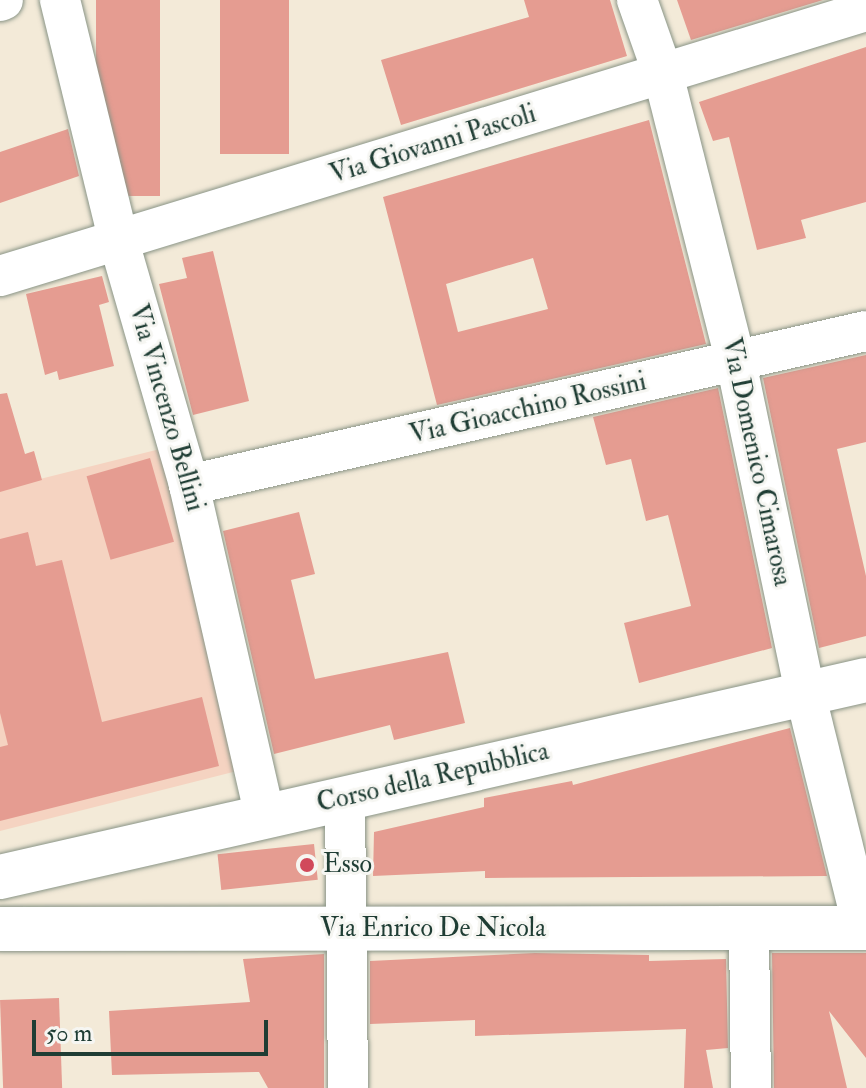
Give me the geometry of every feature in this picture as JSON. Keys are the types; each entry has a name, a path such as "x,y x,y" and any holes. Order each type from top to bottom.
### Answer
{"main road":[{"name":"Corso della Repubblica","path":"0,877 866,680"},
{"name":"Via Enrico De Nicola","path":"0,929 865,928"}],"street":[{"name":"Via Vincenzo Bellini","path":"60,0 119,242 189,485 265,817"},
{"name":"Via Domenico Cimarosa","path":"637,0 663,74 736,362 805,693 865,928"},
{"name":"Via Giovanni Pascoli","path":"0,276 866,11"},
{"name":"Via Gioacchino Rossini","path":"189,485 866,331"},
{"path":"345,799 348,1088"},
{"path":"749,928 751,1088"}],"shaded area":[{"path":"160,449 241,770 0,831 0,489"}],"building":[{"path":"96,0 160,0 160,196 96,196"},
{"path":"220,0 289,0 289,154 220,154"},
{"path":"524,0 610,0 627,56 401,125 381,60 529,17"},
{"path":"677,0 823,0 691,40"},
{"path":"866,47 866,202 801,220 806,238 757,250 729,137 713,141 699,102"},
{"path":"649,120 706,344 437,405 383,197","holes":["533,258 548,309 458,332 446,284"]},
{"path":"68,129 79,176 0,203 0,152"},
{"path":"213,251 249,401 193,415 159,284 187,278 182,258"},
{"path":"102,276 109,302 99,305 114,366 59,380 57,371 45,375 26,294"},
{"path":"866,355 866,442 837,449 866,576 866,636 819,648 763,378"},
{"path":"718,388 772,648 639,683 624,623 691,606 668,515 646,521 631,459 606,465 593,417"},
{"path":"7,393 25,454 34,451 42,480 0,492 0,394"},
{"path":"150,458 174,542 111,560 87,476"},
{"path":"299,512 315,574 291,580 315,679 448,652 465,723 394,740 390,725 274,754 223,531"},
{"path":"28,532 36,566 62,560 102,722 202,697 219,766 0,821 0,747 8,745 0,713 0,539"},
{"path":"790,728 827,876 485,878 485,871 373,876 374,832 484,807 484,798 572,781 573,785"},
{"path":"314,844 318,880 221,890 218,854"},
{"path":"535,953 649,955 649,961 726,959 728,1048 706,1050 713,1088 684,1088 686,1029 475,1036 475,1020 370,1024 370,961"},
{"path":"772,953 866,953 866,1058 829,1011 847,1088 774,1088"},
{"path":"324,954 324,1088 268,1088 259,1072 112,1075 109,1011 250,1002 243,959"},
{"path":"59,998 62,1088 3,1088 0,1000"}],"place":[{"name":"Esso","path":"307,865"}]}
